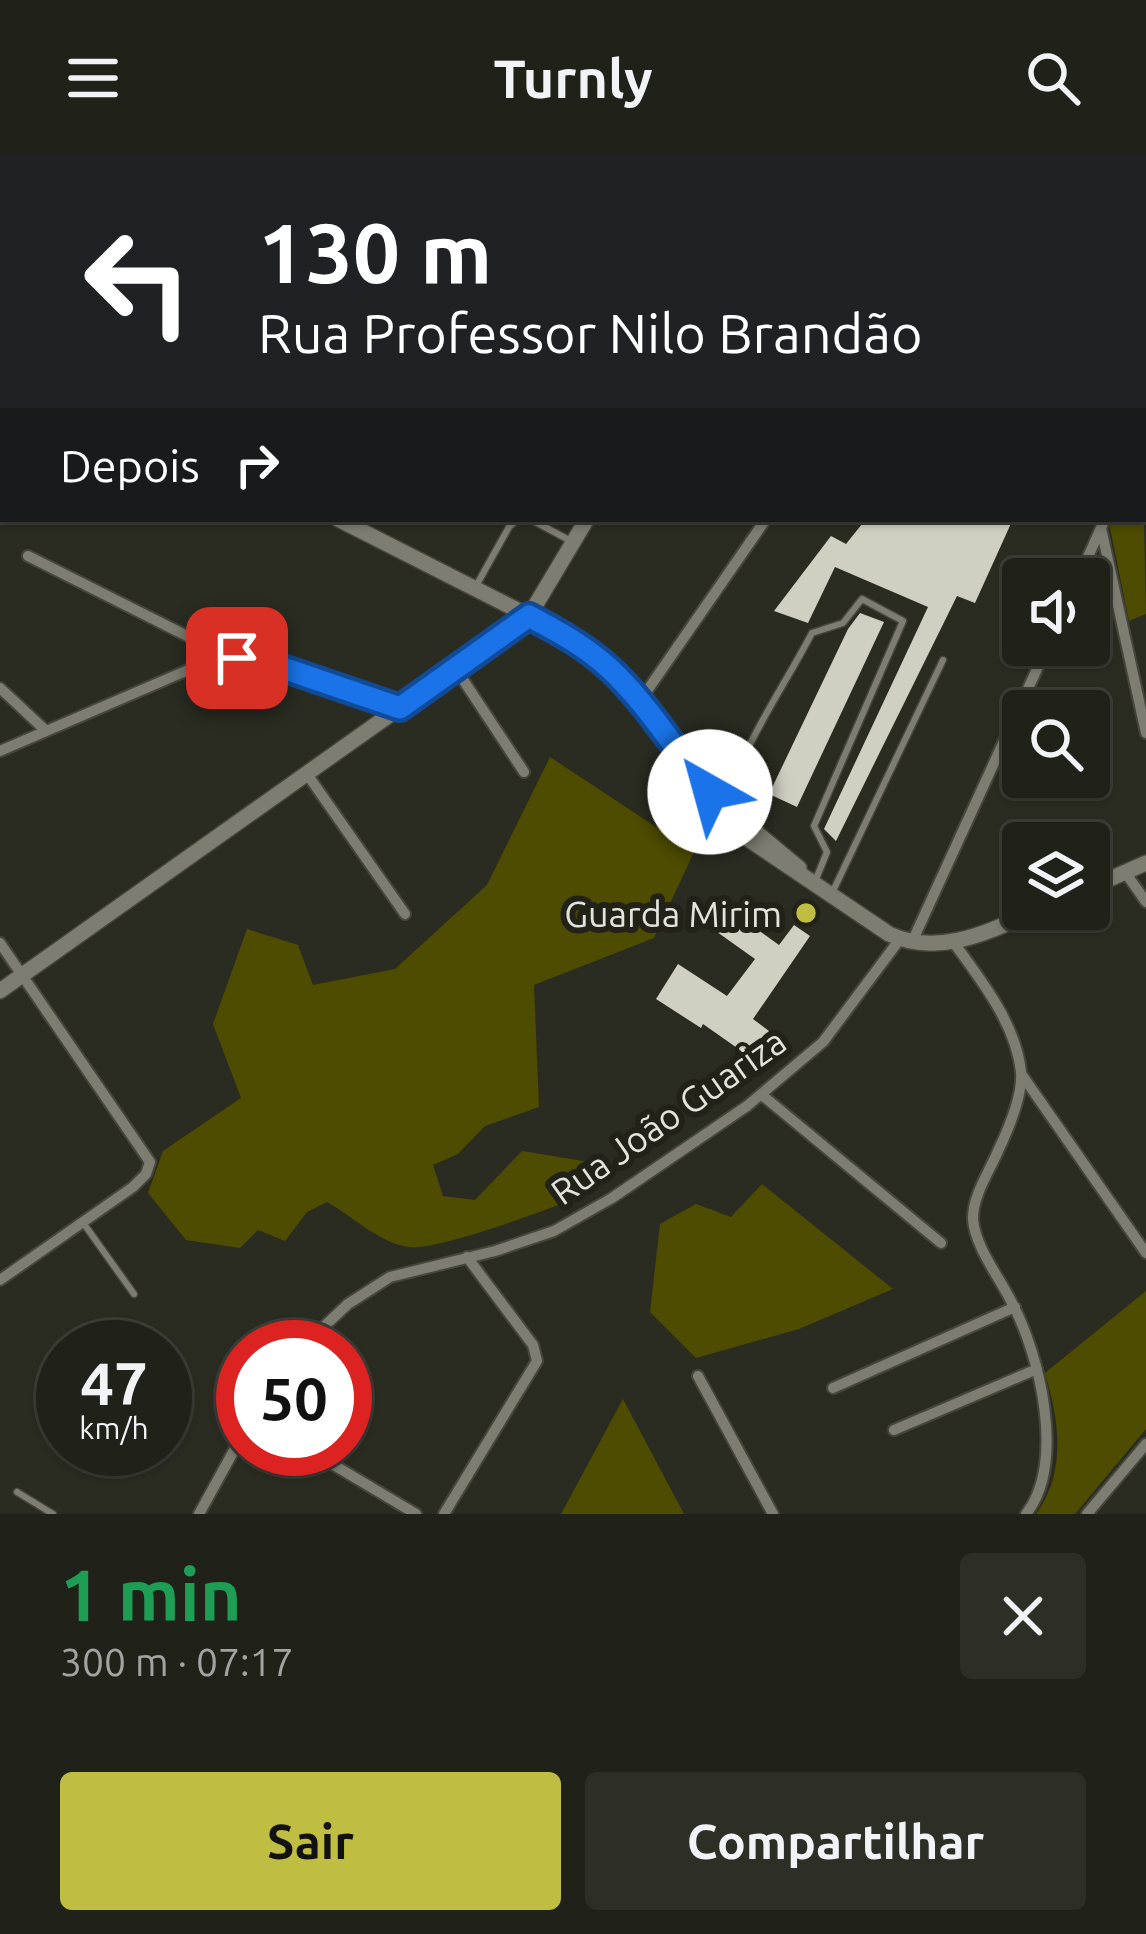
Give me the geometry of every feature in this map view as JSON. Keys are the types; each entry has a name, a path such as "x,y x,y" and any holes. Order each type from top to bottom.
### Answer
{"main road":[{"path":"344,522 590,652 640,701 751,841 774,860 906,940 954,943 1002,924"},
{"path":"0,991 529,616 585,522"},
{"path":"1110,878 1146,862"}],"street":[{"path":"640,701 764,522"},
{"path":"1088,558 1103,524"},
{"path":"1103,524 1146,733"},
{"path":"28,556 202,644 216,658"},
{"path":"0,751 216,658 274,665 400,708"},
{"name":"Rua João Guariza","path":"331,1320 391,1277 527,1241 585,1214 762,1095 836,1028 906,940 1038,666"},
{"path":"456,669 524,772"},
{"path":"0,688 44,729"},
{"path":"307,774 405,914"},
{"path":"1126,872 1146,902"},
{"path":"0,943 148,1156 149,1167 133,1186 0,1280"},
{"path":"954,943 1000,1013 1022,1075 1146,1253"},
{"path":"1022,1075 1009,1125 973,1216 978,1238 1015,1307 1037,1369 1044,1469 1041,1490 1025,1514"},
{"path":"762,1095 941,1243"},
{"path":"444,1514 537,1361 533,1345 467,1257"},
{"path":"833,1388 1015,1307"},
{"path":"894,1430 1037,1369"},
{"path":"698,1376 773,1514"},
{"path":"1087,1514 1146,1444"},
{"path":"199,1514 220,1476"},
{"path":"352,1476 416,1514"}],"lane":[{"path":"474,589 515,522"},
{"path":"536,522 573,542"},
{"path":"724,808 743,760 812,633 843,623 862,599 903,621 814,826 826,852 814,882"},
{"path":"831,894 943,660"},
{"path":"82,1222 134,1294"},
{"path":"17,1492 53,1514"}],"shaded area":[{"path":"1144,522 1146,614 1129,621 1109,523"},
{"path":"550,757 694,852 654,938 534,985 539,1107 485,1126 458,1154 433,1165 443,1196 475,1200 522,1151 583,1161 595,1190 500,1226 423,1247 386,1240 327,1202 307,1212 285,1241 258,1230 240,1248 186,1240 148,1193 163,1151 241,1098 213,1024 247,929 298,945 313,985 395,969 487,885"},
{"path":"762,1184 893,1289 799,1329 696,1358 650,1312 660,1224 696,1204 731,1217"},
{"path":"1146,1291 1146,1429 1075,1514 1036,1514 1056,1463 1054,1409 1045,1373"},
{"path":"623,1399 684,1514 561,1514"}],"building":[{"path":"864,522 1012,522 975,603 957,596 836,841 824,829 928,607 835,567 808,623 774,611 831,536 846,544"},
{"path":"860,613 884,622 797,807 769,794"},
{"path":"725,906 779,945 794,925 810,936 753,1019 769,1031 750,1057 656,999 678,964 727,996 755,959 710,927"}],"place":[{"name":"Guarda Mirim","path":"806,913"}],"route":[{"path":"237,658 274,665 400,708 529,616 608,667 710,792"}]}
